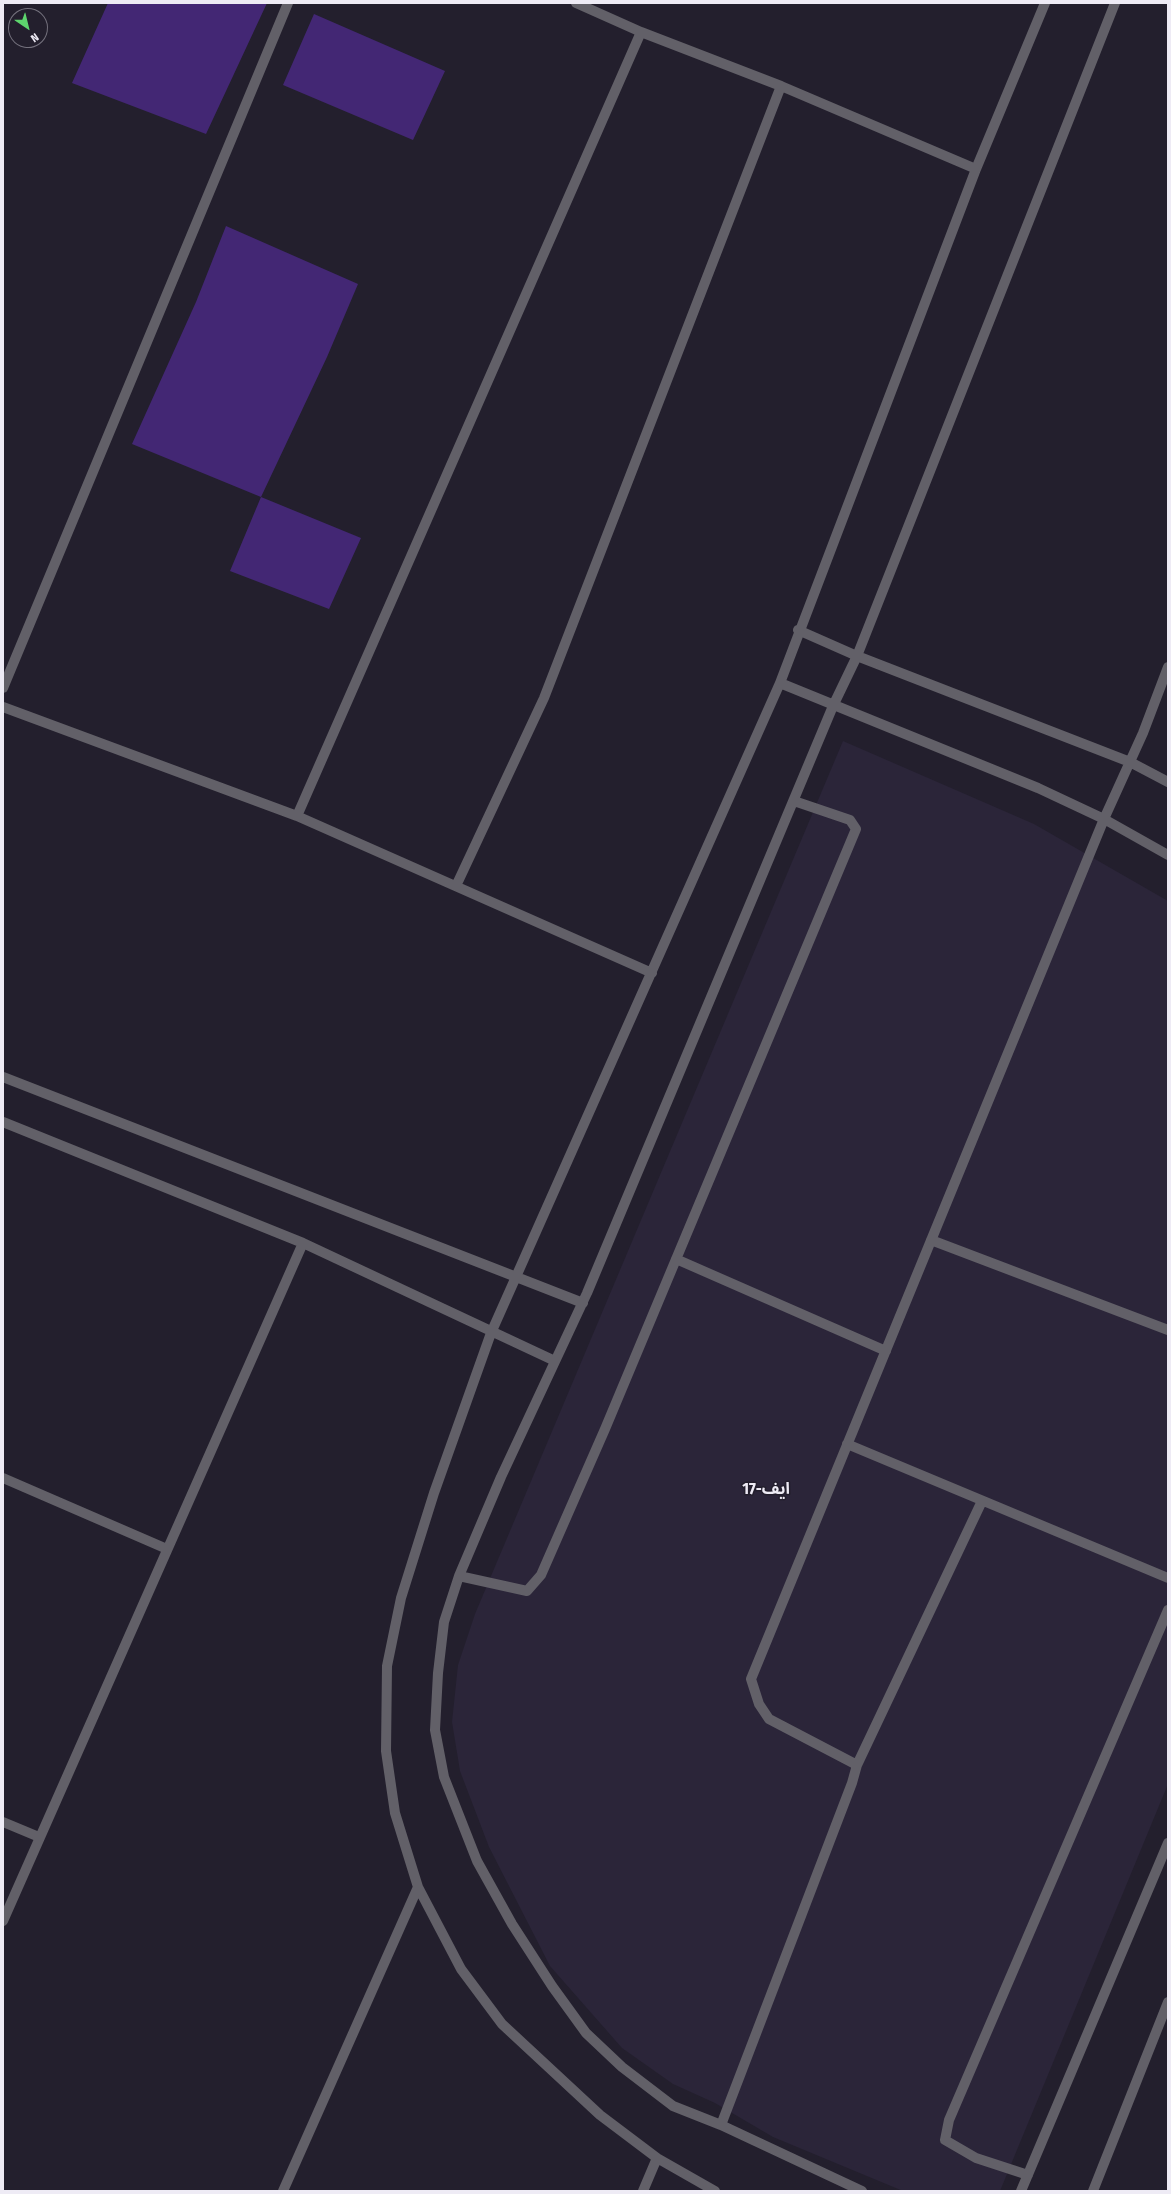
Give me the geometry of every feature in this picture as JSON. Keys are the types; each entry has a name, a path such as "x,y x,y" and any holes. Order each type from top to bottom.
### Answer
{"street":[{"path":"3,688 288,3"},
{"path":"576,3 641,32 781,86 976,169"},
{"path":"715,2191 657,2158 600,2115 502,2024 461,1969 418,1886 395,1813 386,1751 387,1666 403,1590 434,1493 491,1333 780,683 798,630 976,169 1045,3"},
{"path":"862,2191 721,2125 673,2106 622,2067 586,2033 552,1986 520,1937 477,1861 444,1777 434,1730 438,1673 444,1622 459,1576 501,1478 547,1383 555,1361 583,1303 794,801 832,706 857,656 1115,3"},
{"path":"297,816 641,32"},
{"path":"456,886 544,698 781,86"},
{"path":"798,630 857,656 1130,762 1168,782"},
{"path":"857,1765 769,1719 759,1704 751,1679 1104,819 1130,762 1168,667"},
{"path":"780,683 832,706 1038,788 1104,819 1168,855"},
{"path":"3,707 297,816 652,973"},
{"path":"459,1576 527,1591 541,1575 605,1429 856,829 850,820 794,801"},
{"path":"3,1077 583,1303"},
{"path":"3,1122 304,1243 491,1333 555,1361"},
{"path":"931,1240 1168,1330"},
{"path":"3,1921 304,1243"},
{"path":"676,1259 886,1351"},
{"path":"847,1444 1168,1578"},
{"path":"3,1478 167,1549"},
{"path":"721,2125 852,1784 857,1765 982,1501"},
{"path":"1028,2175 976,2158 945,2140 949,2120 1168,1610"},
{"path":"3,1822 39,1837"},
{"path":"1021,2191 1168,1843"},
{"path":"282,2191 418,1886"},
{"path":"1093,2191 1168,2002"},
{"path":"643,2191 657,2158"}],"shaded area":[{"path":"843,741 1034,824 1168,901 1168,1784 1000,2191 903,2191 773,2137 715,2103 673,2084 622,2048 550,1966 489,1847 460,1771 452,1722 458,1665 475,1614"}],"building":[{"path":"108,3 267,3 206,134 72,83"},
{"path":"314,14 445,71 413,140 283,85"},
{"path":"226,226 358,284 327,357 261,497 132,444 196,302"},
{"path":"261,497 361,538 329,609 230,571"}],"district":[{"name":"ایف-17","path":"766,1490"}]}
